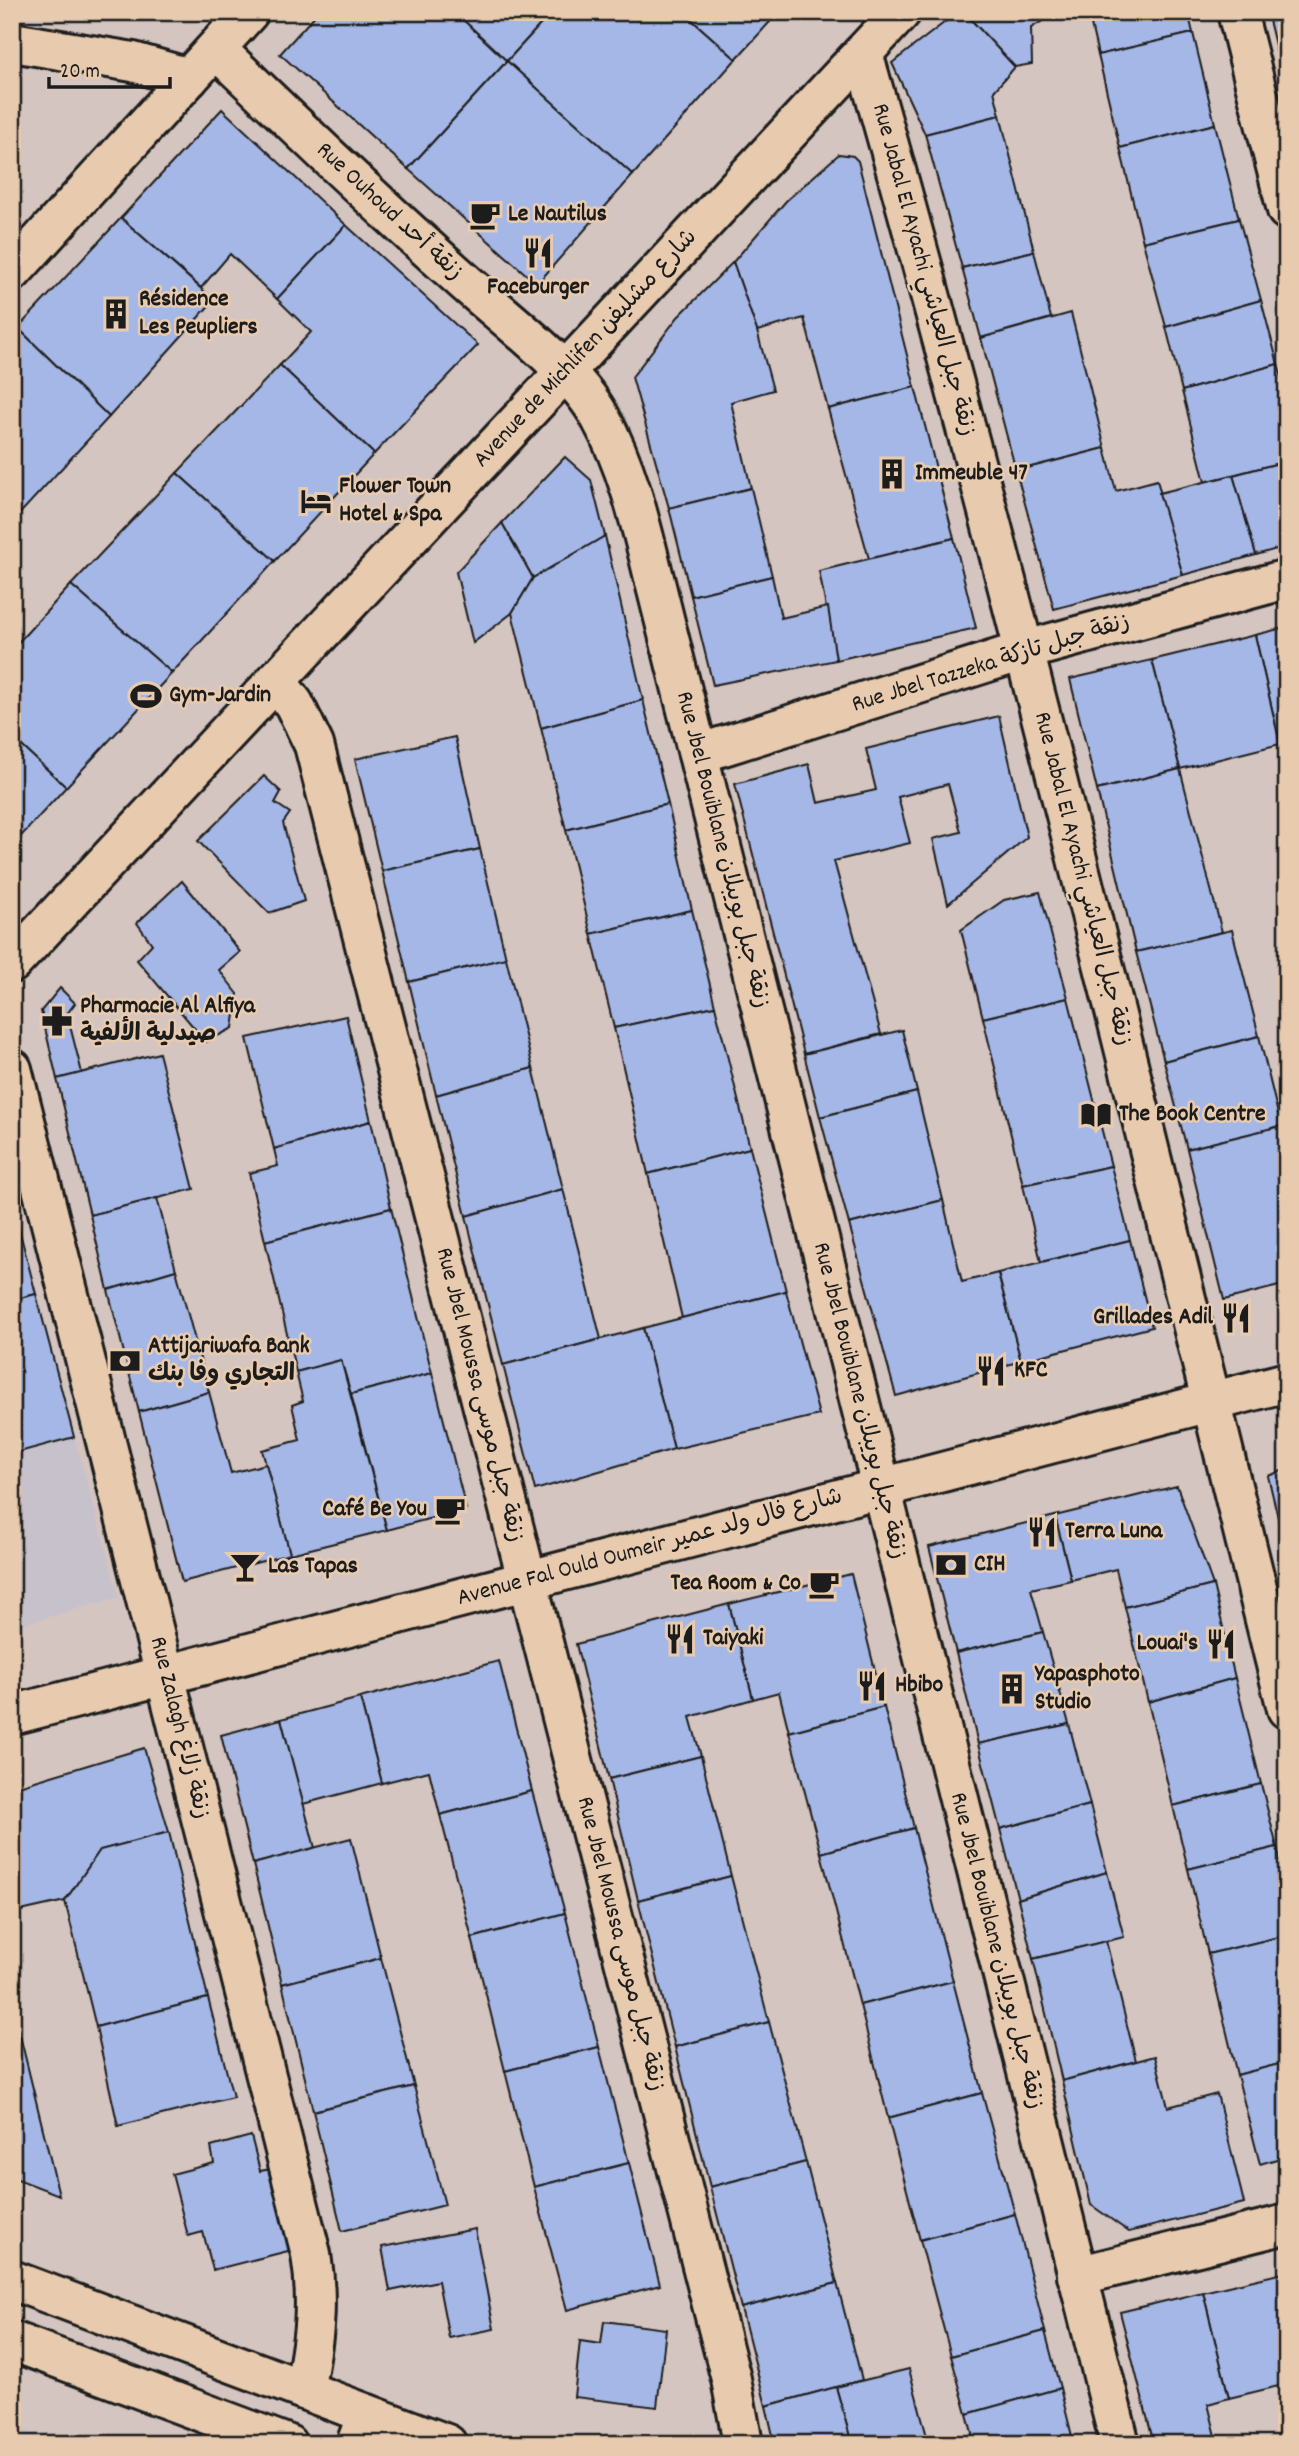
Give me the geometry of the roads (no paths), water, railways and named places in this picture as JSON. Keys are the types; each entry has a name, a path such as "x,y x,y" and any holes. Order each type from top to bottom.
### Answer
{"street":[{"path":"209,12 216,49"},
{"path":"12,272 249,12"},
{"name":"Avenue de Michlifen شارع مشليفن","path":"12,963 901,12"},
{"path":"1237,12 1287,210"},
{"path":"12,42 133,62 189,78"},
{"name":"Rue Ouhoud زنقة أحد","path":"216,49 384,210 564,372"},
{"name":"Rue Jabal El Ayachi زنقة جبل العياشي","path":"863,53 925,271 1026,650 1287,1709"},
{"name":"Rue Jbel Bouiblane زنقة جبل بويبلان","path":"564,372 600,415 637,511 1120,2444"},
{"name":"Rue Jbel Tazzeka زنقة جبل تازكة","path":"698,754 1026,650 1287,579"},
{"name":"Rue Jbel Moussa زنقة جبل موسى","path":"276,681 294,704 314,745 728,2366 743,2444"},
{"name":"Rue Zalagh زنقة زلاغ","path":"12,1069 311,2254 315,2281 316,2332 304,2390"},
{"name":"Avenue Fal Ould Oumeir شارع فال ولد عمير","path":"12,1715 1287,1382"},
{"path":"1077,2276 1287,2224"},
{"path":"12,2280 304,2390 362,2429 447,2444"},
{"path":"12,2341 287,2444"}],"place":[{"name":"Le Nautilus","path":"485,215"},
{"name":"Faceburger","path":"538,253"},
{"name":"Résidence Les Peupliers","path":"116,314"},
{"name":"Immeuble 47","path":"892,474"},
{"name":"Flower Town Hotel & Spa","path":"316,501"},
{"name":"Gym-Jardin","path":"146,696"},
{"name":"Pharmacie Al Alfiya صيدلية الألفية","path":"57,1021"},
{"name":"The Book Centre","path":"1096,1115"},
{"name":"Grillades Adil","path":"1236,1318"},
{"name":"Attijariwafa Bank التجاري وفا بنك","path":"125,1361"},
{"name":"KFC","path":"991,1371"},
{"name":"Café Be You","path":"450,1510"},
{"name":"Terra Luna","path":"1042,1532"},
{"name":"CIH","path":"951,1565"},
{"name":"Las Tapas","path":"245,1567"},
{"name":"Tea Room & Co","path":"824,1584"},
{"name":"Taiyaki","path":"680,1639"},
{"name":"Louai's","path":"1221,1644"},
{"name":"Hbibo","path":"872,1686"},
{"name":"Yapasphoto Studio","path":"1012,1689"}]}
